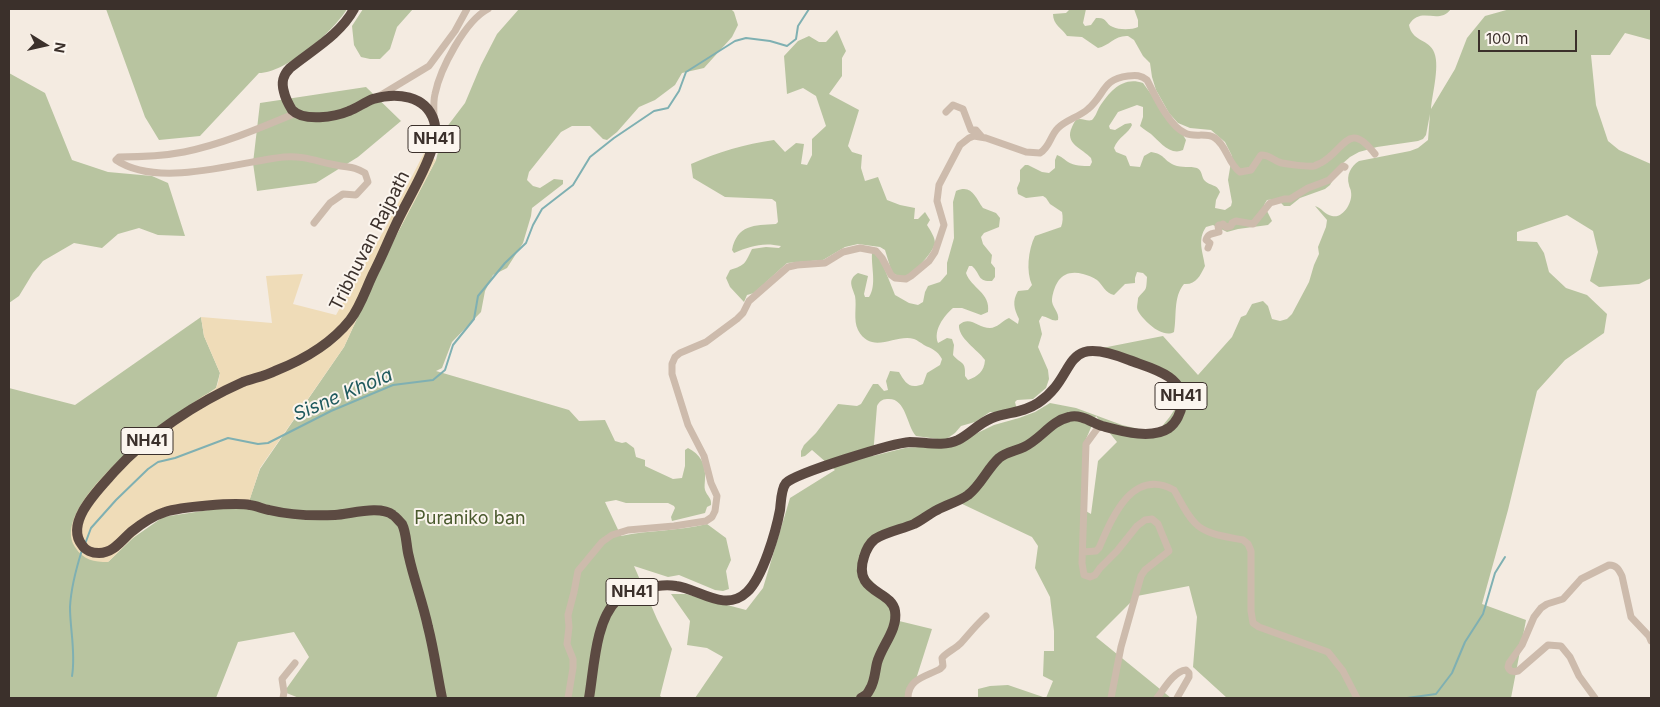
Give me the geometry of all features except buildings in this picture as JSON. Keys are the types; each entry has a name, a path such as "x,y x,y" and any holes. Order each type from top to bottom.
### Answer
{"highway":[{"path":"296,113 292,109 283,90 282,79 285,73 337,30 354,9"},
{"name":"NH41","path":"296,113 316,117 335,116 348,112 374,99 396,96 420,101 430,112 435,123"},
{"name":"Tribhuvan Rajpath","path":"435,123 436,129 431,150 416,188 399,217 351,319 329,340 302,359 208,399 140,447 119,466 86,505 78,527 79,541 83,547 90,552 97,553 111,550 151,518 165,512 181,509 248,504 269,510 307,515 351,514 375,510 386,511 394,515 402,524 408,554 428,627 442,698"},
{"name":"NH41","path":"589,698 602,625 618,599 630,592 672,585 687,588 721,600 738,598 747,592 762,566 778,516 783,488 790,480 894,444 953,442 962,438 982,422 1019,412 1038,403 1054,388 1074,358 1089,350 1108,352 1168,375 1180,390 1182,397 1180,410 1174,423 1168,429 1147,434 1100,425 1079,416 1068,417 1054,423 1026,446 1004,454 997,460 973,492 958,502 938,509 919,521 876,539 870,545 863,560 862,570 864,579 870,587 893,604 895,620 893,629 878,660 872,686 860,698"}],"street":[{"path":"435,123 434,96 440,74 459,33 467,9"},
{"path":"374,99 429,66 474,18 488,9"},
{"path":"568,698 573,659 567,644 568,614 578,571 602,542 612,535 628,530 706,521 716,511 717,496 711,483 704,456 688,425 672,374 672,364 675,357 706,342 737,320 749,301 782,271 793,266 825,263 854,248 867,248 876,251 891,275 900,279 912,276 934,255 943,230 943,219 937,197 939,185 960,145 966,140 974,136 982,137 1026,152 1040,153 1047,147 1057,129 1088,110 1111,81 1117,78 1142,76 1147,80 1164,110 1180,130 1188,134 1209,135 1216,138 1235,168 1240,172 1251,170 1262,154 1268,155 1276,161 1287,165 1314,166 1330,158 1349,139 1359,138 1366,142 1375,154"},
{"path":"946,112 953,105 963,109 971,130 976,130 982,137"},
{"path":"296,113 254,130 184,152 153,156 119,157 116,160 124,165 150,173 199,171 286,157 311,159 338,166 354,167 365,173 368,182 356,195 344,194 330,203 314,223"},
{"path":"1208,248 1210,243 1206,240 1207,236 1219,232 1219,225 1223,224 1229,227 1231,226 1230,224 1236,221 1253,224 1270,204 1290,199 1308,188 1324,182 1343,166 1345,167"},
{"path":"1100,425 1086,444 1084,575 1090,577 1095,575 1144,520 1152,519 1158,524 1169,549 1168,553 1140,576 1121,647 1111,698"},
{"path":"1084,552 1096,551 1099,548 1114,515 1138,486 1153,484 1169,487 1174,490 1194,522 1200,527 1206,531 1243,540 1248,544 1251,551 1251,611 1253,623 1259,627 1328,652 1343,671 1357,698"},
{"path":"1595,698 1579,676 1570,657 1561,646 1548,645 1518,671 1515,672 1508,667 1522,645 1534,617 1541,608 1562,599 1581,579 1612,565 1619,570 1622,576 1631,617 1649,636 1651,641"},
{"path":"908,698 909,688 912,683 940,669 943,666 942,658 960,644 971,629 986,616"},
{"path":"283,698 282,679 295,663"},
{"path":"1157,698 1174,677 1182,670 1186,670 1189,676 1177,698"}],"green space":[{"path":"106,9 347,9 331,29 308,50 282,66 259,73 200,136 159,140 145,117"},
{"path":"363,9 413,9 397,27 390,49 380,59 361,57 354,45 352,26"},
{"name":"Puraniko ban","path":"519,9 731,9 734,12 738,25 732,37 704,68 682,73 675,85 655,100 639,107 617,132 607,140 603,139 590,126 572,126 561,132 529,172 527,180 533,186 540,188 554,179 563,180 563,184 532,208 523,243 507,268 493,275 485,291 481,312 452,342 442,368 436,371 569,410 579,421 605,420 615,441 626,442 634,448 636,457 645,460 645,466 673,479 682,478 685,466 685,450 688,448 699,456 705,473 705,490 711,503 705,513 672,521 671,517 675,508 668,503 626,503 616,500 605,502 621,536 707,524 726,538 731,560 726,571 729,589 723,591 715,590 679,575 668,577 634,566 672,649 660,696 663,698 299,698 284,692 309,657 294,632 238,642 216,698 9,698 9,388 75,405 201,317 204,336 220,373 216,388 160,426 108,562 133,538 163,517 248,504 260,469 344,347 387,253 436,160 443,132 465,103 497,34"},
{"path":"1070,9 1086,9 1083,23 1085,26 1091,25 1096,18 1100,18 1113,27 1132,29 1138,27 1138,20 1134,9 1451,9 1441,16 1419,16 1409,25 1413,34 1430,46 1435,56 1436,70 1431,109 1455,69 1467,38 1485,16 1510,9 1651,9 1651,40 1625,33 1610,55 1591,55 1596,105 1608,141 1619,150 1651,164 1651,278 1639,284 1599,287 1590,281 1598,252 1593,231 1567,215 1517,232 1517,241 1537,242 1544,253 1549,272 1566,288 1587,295 1607,314 1604,333 1565,360 1537,391 1508,510 1482,604 1526,620 1511,698 1227,698 1193,667 1197,617 1189,586 1137,596 1096,637 1171,698 1046,698 1053,681 1043,676 1044,651 1054,651 1054,631 1050,597 1035,568 1038,546 1032,537 958,502 876,539 862,570 893,604 895,620 932,629 910,698 695,698 723,657 707,648 687,645 690,621 671,594 686,594 746,610 763,588 790,498 835,470 812,450 801,457 804,445 816,433 838,404 857,406 861,404 873,384 878,384 884,391 888,390 886,381 890,371 899,372 908,384 918,386 923,384 927,373 940,365 942,359 934,350 914,339 907,338 877,343 870,342 864,338 857,326 855,296 851,281 858,273 868,276 864,294 865,297 869,297 873,287 872,253 876,253 881,260 895,295 909,303 918,305 923,302 928,286 940,282 947,274 947,263 954,238 953,202 956,191 961,189 969,190 983,208 996,213 1000,218 999,227 984,233 981,237 983,244 992,255 991,263 995,268 995,277 992,281 981,279 972,266 969,266 966,273 987,300 988,312 981,315 962,308 953,308 943,319 937,333 938,343 947,338 952,339 954,345 953,355 964,365 965,376 968,380 980,373 985,360 965,339 959,325 967,321 993,328 1009,318 1018,324 1019,319 1014,302 1018,291 1028,290 1032,285 1029,274 1029,261 1035,236 1061,227 1062,223 1062,212 1050,204 1043,196 1026,198 1018,194 1020,170 1025,165 1028,165 1042,172 1049,173 1055,168 1057,155 1079,166 1090,166 1091,158 1075,145 1070,138 1072,127 1078,119 1092,120 1104,100 1118,86 1123,83 1136,81 1143,83 1186,140 1183,150 1174,151 1165,147 1140,126 1143,117 1143,107 1137,105 1118,112 1109,126 1110,129 1115,130 1125,124 1131,123 1132,125 1116,144 1114,148 1116,152 1126,156 1130,166 1140,167 1144,156 1151,152 1159,154 1174,165 1197,168 1205,181 1220,192 1215,208 1225,210 1231,206 1228,180 1232,156 1225,142 1211,130 1190,128 1178,123 1169,113 1156,90 1150,63 1143,56 1134,40 1128,36 1123,36 1098,48 1082,37 1067,36 1056,24 1053,14 1066,13","holes":["1430,114 1428,140 1418,148 1359,161 1354,165 1348,178 1351,191 1349,205 1340,215 1332,216 1315,206 1327,220 1326,227 1318,247 1319,254 1309,282 1292,314 1287,319 1280,321 1272,319 1268,306 1263,301 1252,304 1246,315 1241,317 1232,337 1198,375 1163,336 1092,350 1154,373 1174,387 1178,394 1177,404 1160,429 1139,429 1122,425 1076,408 1050,403 1035,412 994,425 969,437 933,446 905,448 873,456 877,406 884,400 898,402 905,412 916,436 945,440 961,426 975,422 990,412 1019,410 1015,402 1017,400 1033,399 1046,388 1049,379 1048,370 1038,347 1042,334 1039,321 1042,316 1058,320 1058,314 1052,299 1055,287 1065,275 1076,273 1090,276 1097,280 1108,293 1114,295 1125,284 1135,283 1137,272 1143,273 1147,277 1146,287 1138,298 1138,311 1153,328 1164,333 1174,332 1178,295 1184,284 1195,281 1205,266 1201,241 1206,227 1213,225 1227,232 1268,225 1272,221 1264,205 1267,200 1277,200 1284,206 1290,206 1300,198 1325,189 1330,185 1342,164 1359,152 1423,139 1426,135","1096,416 1117,442 1098,461 1091,514 1084,510 1083,446"]},
{"path":"837,30 846,51 842,58 842,76 829,94 859,110 848,146 852,152 862,155 861,168 865,181 878,177 887,200 915,208 914,219 918,219 925,212 930,220 927,225 934,238 934,247 919,266 905,277 892,273 885,250 880,247 858,244 845,247 823,260 787,263 754,293 747,295 744,302 730,287 726,278 730,270 744,263 752,249 779,248 781,246 757,245 734,253 732,250 734,242 742,231 748,228 776,224 778,222 776,202 772,199 725,197 693,178 691,164 732,149 774,140 785,152 796,143 804,144 801,164 807,165 812,155 812,139 826,126 816,96 803,88 787,94 784,56 798,41 809,36 819,42 826,42"},
{"path":"9,73 45,93 72,160 108,172 152,176 168,183 185,236 158,235 139,228 118,234 102,248 74,243 43,261 19,296 9,303"},
{"path":"366,87 401,121 358,157 316,183 257,191 253,163 260,103"},
{"path":"1008,685 1046,698 978,698 978,689"}],"sand":[{"path":"424,153 436,160 387,253 344,347 260,468 247,508 204,509 180,512 162,517 147,526 108,562 94,561 82,555 75,547 71,532 75,516 100,480 117,462 150,434 217,387 220,373 204,336 201,317 272,323 266,276 303,274 293,304 336,315 387,225"}],"waterway":[{"name":"Sisne Khola","path":"85,544 91,528 116,500 148,469 158,462 175,458 228,438 258,444 268,443 331,411 393,385 433,380 445,370 453,345 474,319 478,296 505,263 526,243 542,209 573,185 590,157 654,111 668,108 679,91 686,72 735,41 746,38 770,41 787,46 796,39 798,26 809,9"},
{"name":"Sisne Khola","path":"72,676 70,607 74,578 82,550"},
{"path":"1407,698 1436,694 1452,673 1465,642 1483,614 1495,573 1505,557"}]}
